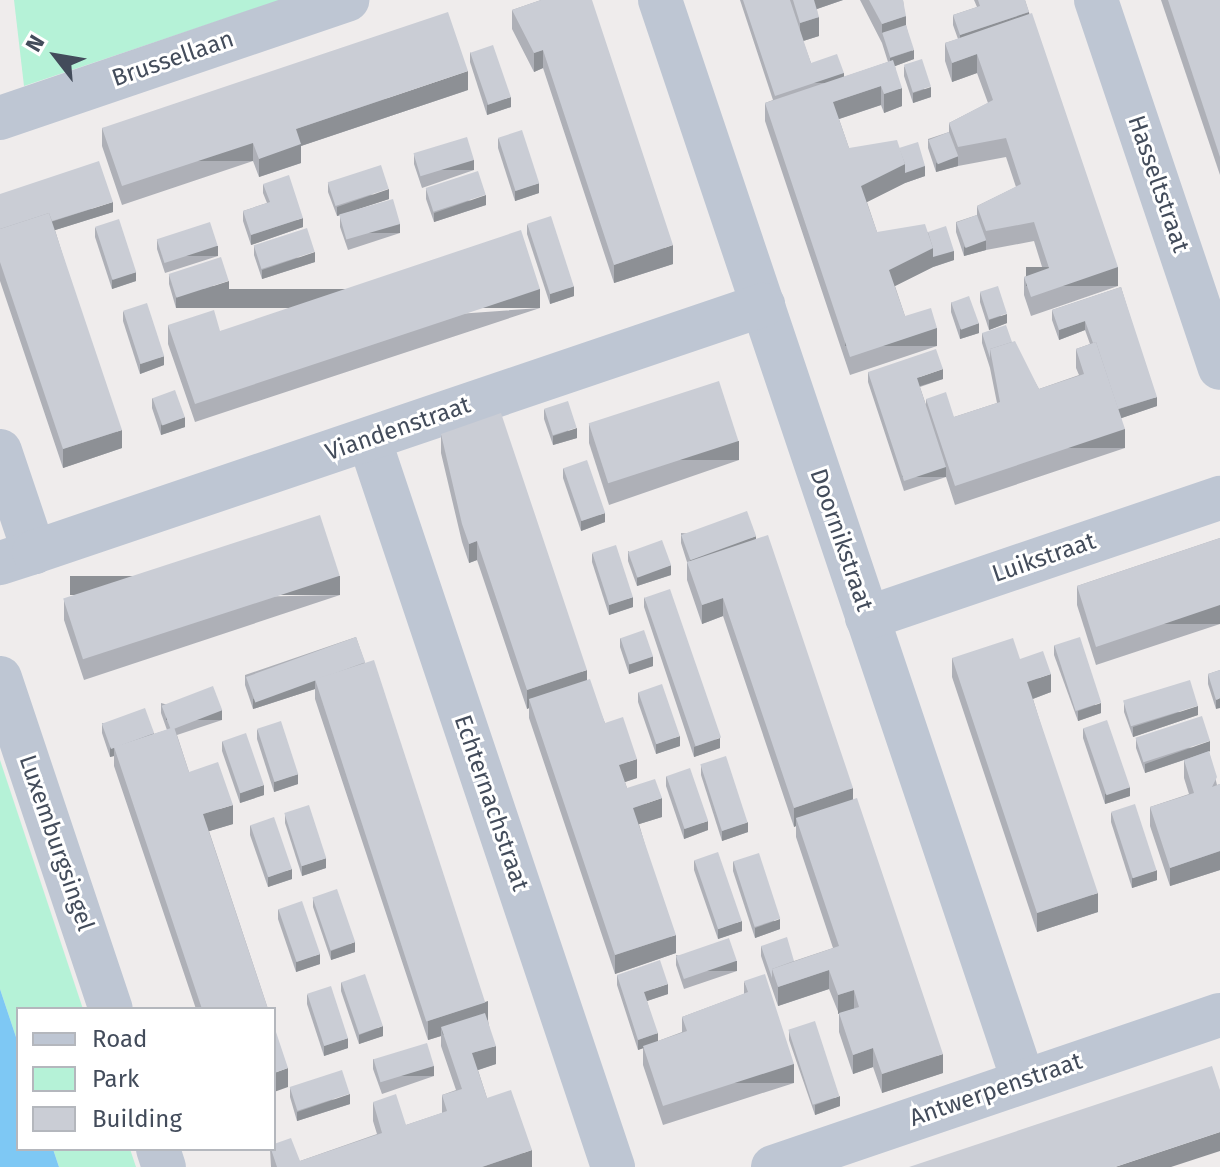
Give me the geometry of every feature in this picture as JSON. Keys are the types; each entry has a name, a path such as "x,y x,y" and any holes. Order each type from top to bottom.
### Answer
{"street":[{"name":"Brussellaan","path":"0,118 347,0"},
{"name":"Doornikstraat","path":"660,0 1023,1080"},
{"name":"Hasseltstraat","path":"1096,0 1220,368"},
{"name":"Viandenstraat","path":"17,558 763,305"},
{"name":"Echternachstraat","path":"369,439 613,1167"},
{"path":"0,451 17,558"},
{"name":"Luikstraat","path":"867,618 1220,498"},
{"name":"Luxemburgsingel","path":"0,678 110,1007"},
{"name":"Antwerpenstraat","path":"773,1167 1220,1015"}],"green space":[{"path":"14,0 281,0 24,86"},
{"path":"0,760 82,1007 16,1007 16,1037 0,989"},
{"path":"54,1151 131,1151 136,1167 59,1167"}],"water":[{"path":"0,989 16,1037 16,1151 54,1151 59,1167 0,1167"}],"building":[{"path":"541,0 592,0 673,245 614,265 543,50 534,53 512,10"},
{"path":"743,0 790,0 811,63 837,54 844,73 775,96"},
{"path":"793,0 814,0 819,17 800,23"},
{"path":"869,0 903,0 906,16 882,24"},
{"path":"978,0 1025,0 1029,12 960,35 953,15 980,6"},
{"path":"1168,0 1220,0 1220,157"},
{"path":"448,12 468,71 296,129 301,144 259,159 253,143 122,186 102,128"},
{"path":"1032,13 1118,267 1031,297 1024,277 1049,268 1034,222 986,231 977,206 1021,184 1006,138 958,147 949,123 993,100 977,54 952,63 945,43"},
{"path":"906,25 914,50 890,57 882,33"},
{"path":"493,45 511,97 488,105 470,53"},
{"path":"922,59 931,87 913,92 904,65"},
{"path":"893,60 902,88 884,94 881,86 833,102 849,148 897,140 905,164 861,186 877,232 925,224 933,248 889,270 905,316 931,308 937,328 850,357 765,103"},
{"path":"522,130 539,183 516,191 498,138"},
{"path":"949,132 958,156 938,164 928,140"},
{"path":"467,137 474,160 420,176 413,153"},
{"path":"918,142 925,166 905,173 899,148"},
{"path":"99,161 113,202 52,221 49,213 0,229 0,194"},
{"path":"381,165 389,189 335,206 328,182"},
{"path":"478,171 486,195 433,212 426,188"},
{"path":"289,175 303,218 251,235 243,211 270,202 263,184"},
{"path":"393,199 400,224 346,239 339,214"},
{"path":"49,213 122,430 63,449 0,262 0,229"},
{"path":"977,215 986,240 966,248 956,223"},
{"path":"551,216 574,286 550,294 527,224"},
{"path":"119,219 136,272 113,280 95,227"},
{"path":"210,222 218,246 164,263 157,239"},
{"path":"946,226 954,251 933,257 928,232"},
{"path":"307,228 315,252 261,269 254,245"},
{"path":"521,230 540,289 195,404 168,325 214,310 220,331"},
{"path":"221,257 229,281 176,298 169,274"},
{"path":"998,286 1007,314 989,319 980,292"},
{"path":"1121,287 1157,397 1118,409 1096,342 1093,343 1085,321 1059,330 1052,310"},
{"path":"969,296 979,323 961,330 951,302"},
{"path":"147,303 164,356 141,364 123,311"},
{"path":"1006,325 1012,342 990,349 990,358 982,333"},
{"path":"1015,341 1039,389 1084,374 1076,349 1096,342 1125,429 955,486 926,399 946,392 954,417 1000,402 990,349"},
{"path":"936,349 943,369 917,378 946,467 904,481 868,372"},
{"path":"719,381 738,441 608,483 589,423"},
{"path":"175,390 185,417 162,425 152,398"},
{"path":"568,401 577,428 553,435 544,409"},
{"path":"501,413 587,670 527,690 477,541 469,544 462,524 441,434"},
{"path":"587,460 605,513 582,521 563,468"},
{"path":"747,511 756,536 690,560 681,535"},
{"path":"320,515 340,576 83,659 63,598"},
{"path":"768,535 853,788 794,808 723,598 702,605 687,562"},
{"path":"1220,538 1220,605 1096,647 1077,586"},
{"path":"662,540 671,565 637,578 628,552"},
{"path":"616,545 633,597 609,605 592,553"},
{"path":"670,589 721,737 696,746 644,598"},
{"path":"644,630 653,656 629,665 620,638"},
{"path":"356,637 365,662 255,702 246,677"},
{"path":"1080,637 1101,703 1076,711 1054,645"},
{"path":"1013,638 1020,659 1043,651 1051,674 1027,682 1098,893 1037,913 952,658"},
{"path":"374,660 485,1002 426,1022 315,679"},
{"path":"1220,670 1220,698 1216,700 1208,674"},
{"path":"590,679 605,723 623,717 637,759 619,765 627,788 655,779 662,798 633,808 676,935 615,955 529,699"},
{"path":"1190,680 1198,706 1131,726 1123,700"},
{"path":"662,684 680,736 656,744 638,692"},
{"path":"213,686 222,710 171,730 162,706"},
{"path":"145,708 154,733 111,749 102,724"},
{"path":"1202,716 1210,741 1143,762 1135,738"},
{"path":"1107,720 1130,787 1106,795 1083,728"},
{"path":"281,721 298,774 275,782 257,729"},
{"path":"174,727 189,772 218,762 233,805 203,814 267,1007 201,1007 114,747"},
{"path":"246,733 264,785 240,793 222,741"},
{"path":"1209,751 1217,777 1212,787 1220,784 1220,851 1170,868 1150,807 1194,793 1184,760"},
{"path":"726,756 748,823 722,831 700,764"},
{"path":"690,768 708,821 685,829 666,776"},
{"path":"857,798 943,1054 882,1074 873,1048 853,1055 839,1013 859,1007 854,990 838,995 829,970 778,987 772,969 839,946 796,818"},
{"path":"1135,804 1157,871 1133,878 1111,812"},
{"path":"309,805 326,858 302,866 284,813"},
{"path":"274,817 292,869 268,877 250,825"},
{"path":"718,852 742,921 718,929 694,860"},
{"path":"759,853 780,919 755,927 733,861"},
{"path":"337,889 355,942 331,950 312,897"},
{"path":"302,901 320,954 297,962 278,909"},
{"path":"787,937 794,961 772,969 772,978 761,946"},
{"path":"729,938 737,961 684,979 676,956"},
{"path":"660,960 668,984 644,992 658,1033 638,1040 617,975"},
{"path":"365,974 383,1026 359,1034 341,982"},
{"path":"765,974 794,1064 663,1106 643,1046 687,1031 682,1017 748,992 744,981"},
{"path":"331,986 348,1038 324,1046 307,994"},
{"path":"485,1013 496,1046 472,1053 487,1098 511,1090 532,1150 482,1167 277,1167 272,1151 276,1151 276,1143 291,1138 300,1161 382,1133 373,1102 396,1094 406,1125 447,1111 442,1095 462,1089 441,1027"},
{"path":"815,1021 839,1096 813,1105 788,1030"},
{"path":"276,1032 288,1068 276,1072"},
{"path":"427,1043 434,1066 380,1082 373,1059"},
{"path":"1212,1066 1220,1090 1220,1132 1115,1167 909,1167"},
{"path":"342,1070 350,1094 297,1111 290,1087"}]}
